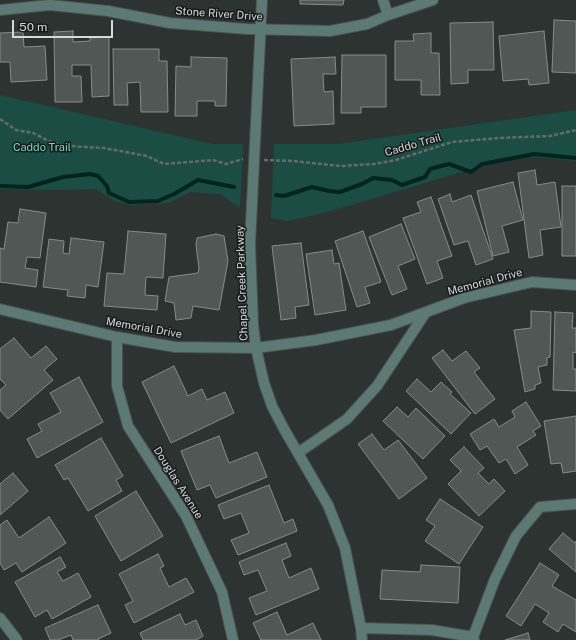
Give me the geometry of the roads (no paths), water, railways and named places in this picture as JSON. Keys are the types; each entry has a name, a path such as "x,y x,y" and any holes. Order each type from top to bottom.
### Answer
{"street":[{"name":"Chapel Creek Parkway","path":"262,0 250,244 256,348 264,383 272,406 328,505 345,548 362,640"},
{"path":"383,0 388,15"},
{"name":"Stone River Drive","path":"0,10 50,5 108,10 170,23 261,29 330,31 367,24 388,15 433,0"},
{"name":"Memorial Drive","path":"0,309 116,336 175,347 256,348 316,340 391,325 464,298 532,282 576,285"},
{"path":"298,453 347,419 377,386 426,312"},
{"name":"Douglas Avenue","path":"116,336 117,386 128,426 186,516 222,592 233,640"},
{"path":"361,628 432,630 473,638 495,579 516,536 540,507 576,504"},
{"path":"0,618 16,640"}],"waterway":[{"path":"276,195 284,196 312,187 340,192 362,184 373,178 392,180 402,185 425,177 430,169 449,164 471,172 482,164 534,154 576,158"},
{"path":"0,186 28,187 63,177 90,174 98,176 107,186 109,193 129,202 158,201 174,194 198,180 234,187"}],"park label":[{"name":"Caddo Trail","path":"42,148"}]}
